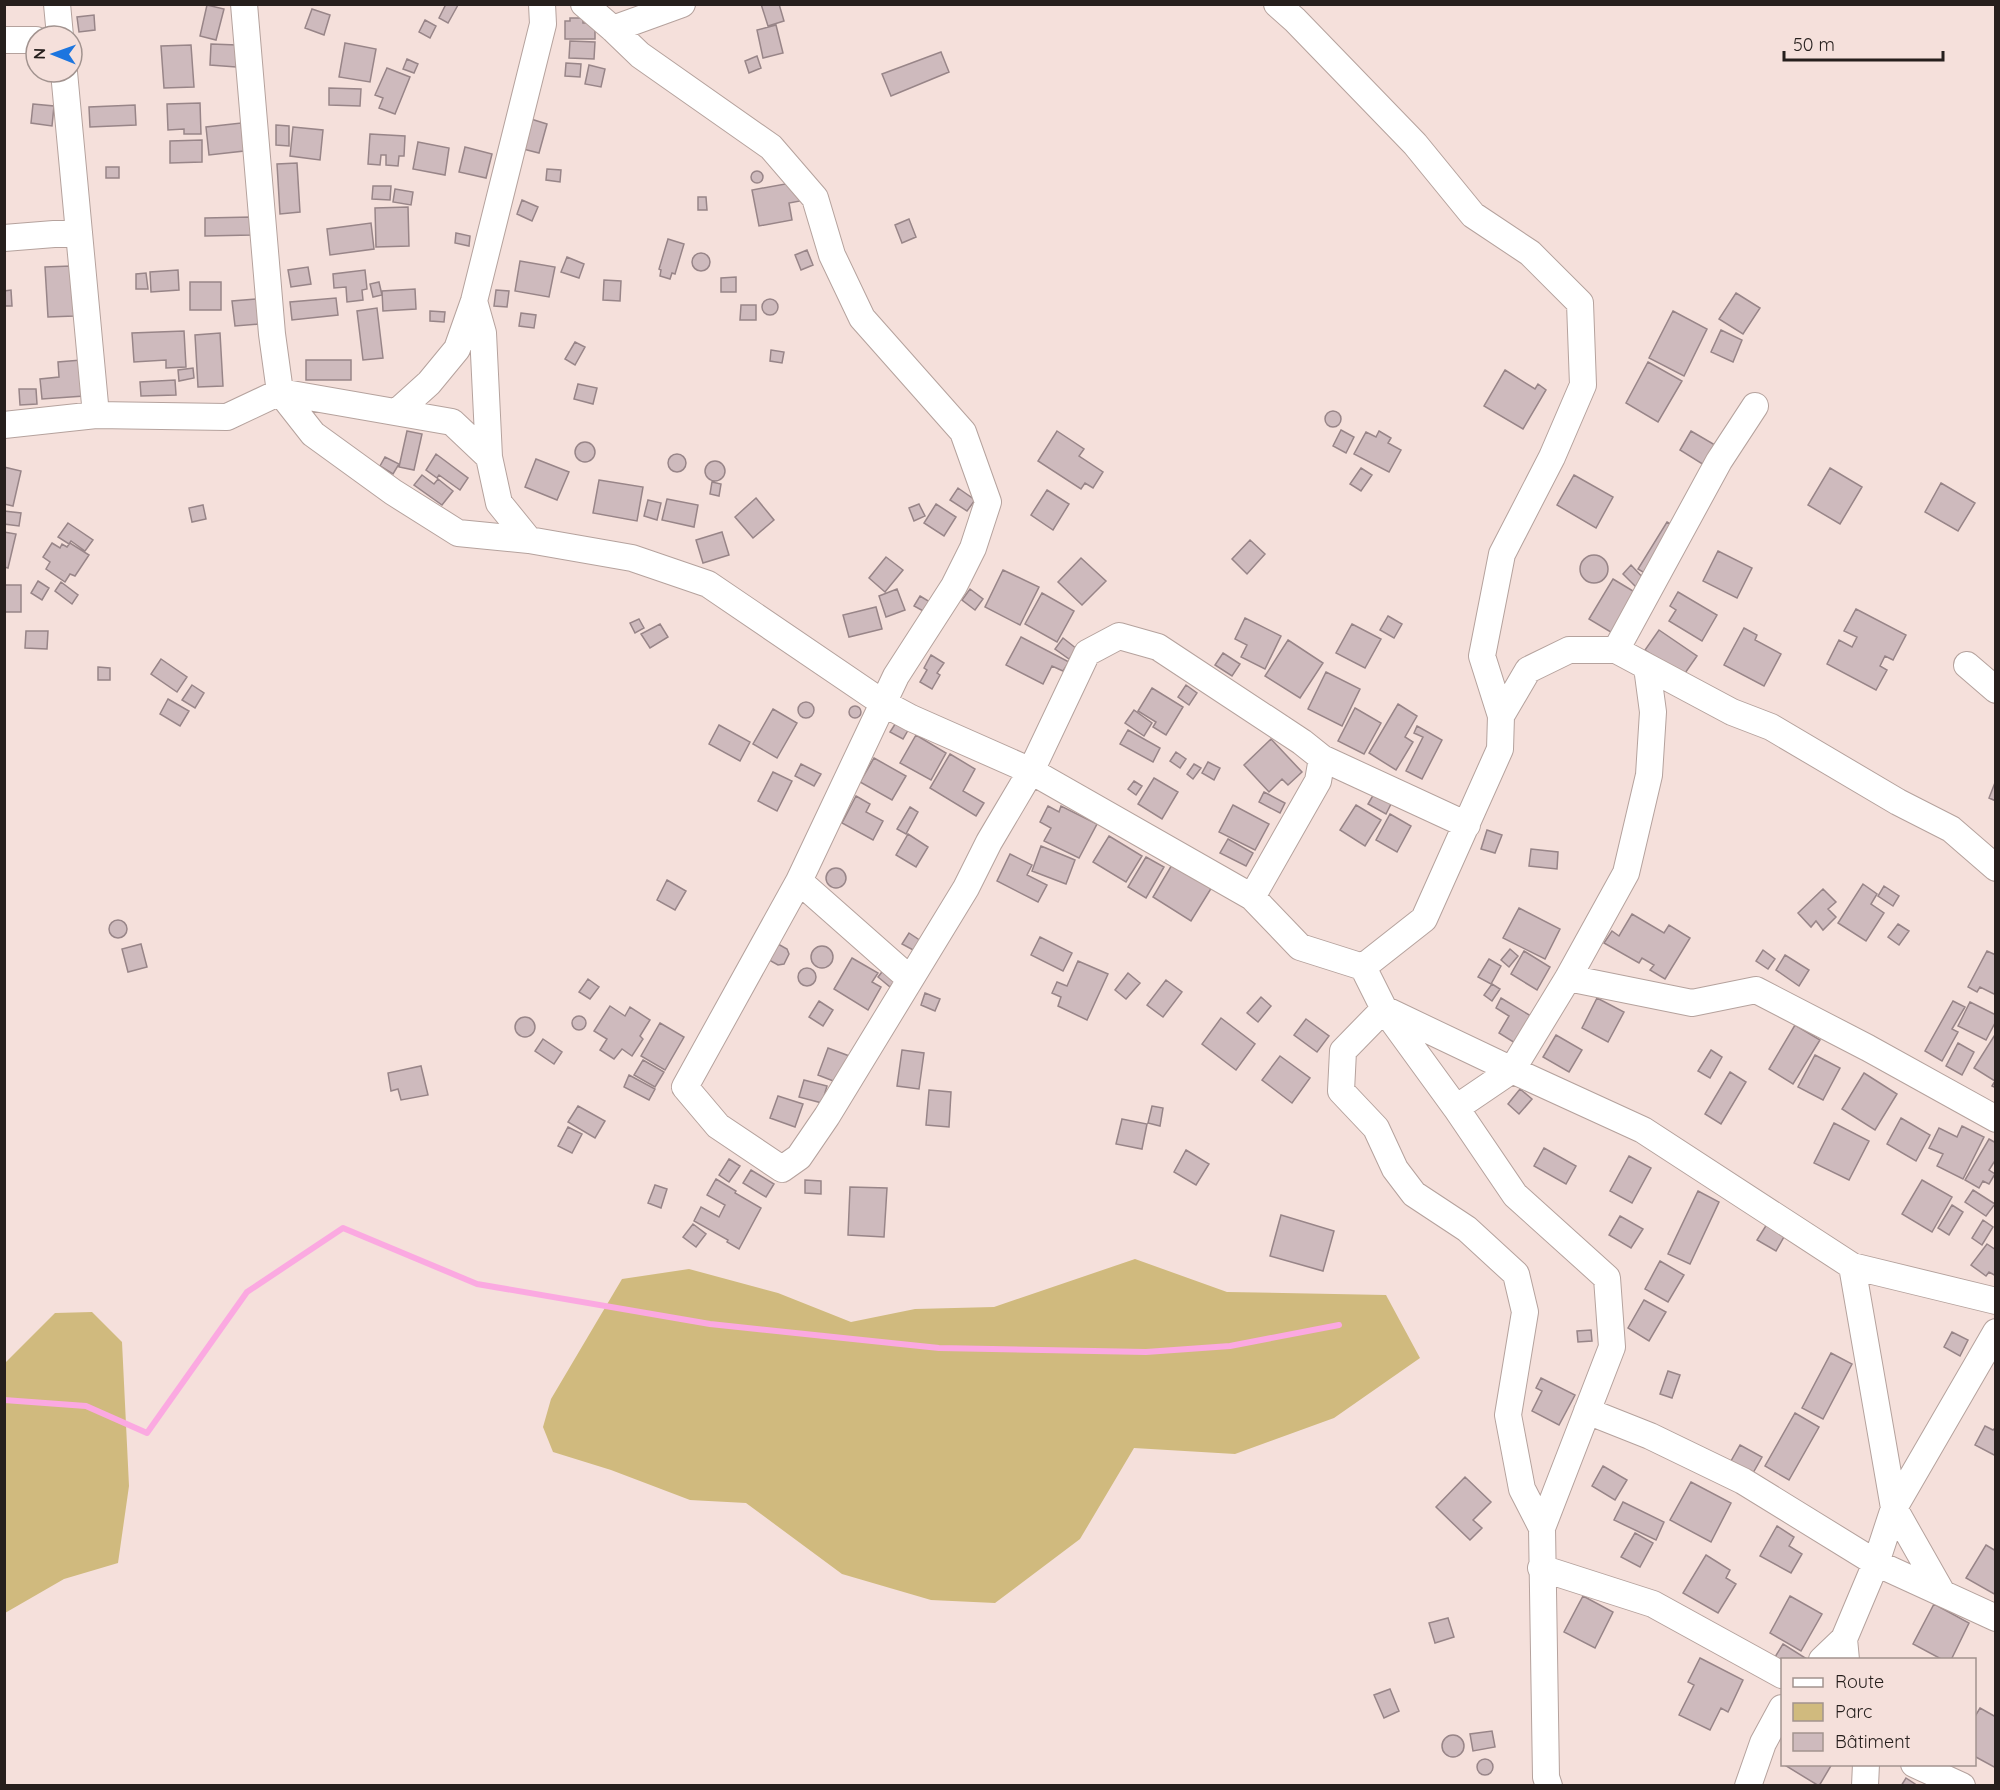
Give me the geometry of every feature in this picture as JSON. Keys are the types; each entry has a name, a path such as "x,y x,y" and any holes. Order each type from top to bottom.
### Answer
{"street":[{"path":"57,4 59,24"},
{"path":"244,4 272,334 280,392 313,434 393,492 458,533 529,540 632,558 708,584 883,703 910,718 1030,771 1252,897 1300,947 1363,967 1384,1008 1456,1108 1515,1196 1607,1278 1612,1347 1542,1528 1546,1783"},
{"path":"398,411 429,382 457,349 474,301 543,24 542,4"},
{"path":"584,4 640,55 771,147 816,198 832,255 862,318 963,432 988,502 974,548 954,586 896,676 799,881 685,1087 718,1126 782,1169 799,1156 827,1116 966,888 989,842 1030,771 1087,653 1119,636 1158,647 1302,742 1322,758 1467,825"},
{"path":"613,29 682,4"},
{"path":"1277,4 1416,144 1473,215 1530,253 1580,303 1583,386 1552,458 1502,554 1482,656 1501,716 1500,749 1424,920 1363,967"},
{"path":"4,40 24,40"},
{"path":"65,84 96,415"},
{"path":"4,238 79,232"},
{"path":"474,301 483,333 489,457 499,503 529,540"},
{"path":"4,425 96,415 227,417 280,392 452,422 489,457"},
{"path":"1616,650 1719,461 1755,406"},
{"path":"1501,716 1528,670 1569,650 1616,650 1732,712 1771,727 1898,802 1951,829 1995,867"},
{"path":"1967,665 1995,690"},
{"path":"1456,1108 1512,1070 1568,978 1626,873 1649,775 1653,712 1647,667"},
{"path":"1252,897 1318,782 1322,758"},
{"path":"799,881 910,979"},
{"path":"1568,978 1692,1003 1756,990 1868,1048 1995,1119"},
{"path":"1384,1008 1643,1130 1852,1266 1995,1301"},
{"path":"1384,1008 1343,1052 1341,1091 1376,1128 1395,1169 1414,1194 1467,1229 1516,1274 1525,1312 1508,1415 1522,1489 1542,1528"},
{"path":"1852,1266 1894,1508 1941,1591"},
{"path":"1824,1658 1845,1649 1894,1508 1995,1332"},
{"path":"1587,1411 1650,1436 1743,1481 1876,1563 1941,1591 1995,1618"},
{"path":"1541,1568 1653,1604 1781,1674"},
{"path":"1748,1785 1763,1743 1781,1710"},
{"path":"1865,1785 1866,1766"},
{"path":"1919,1766 1962,1785"}],"green space":[{"path":"1135,1259 1227,1292 1386,1295 1420,1358 1334,1418 1235,1454 1134,1448 1080,1539 995,1603 931,1600 842,1574 746,1503 690,1500 611,1470 553,1452 543,1427 551,1399 622,1279 689,1269 778,1293 851,1322 915,1309 994,1307"},
{"path":"92,1312 122,1342 129,1486 118,1563 64,1579 5,1613 5,1363 55,1313"}],"building":[{"path":"446,4 458,5 448,23 439,18"},
{"path":"761,4 779,4 784,21 768,26"},
{"path":"207,5 224,9 216,40 200,36"},
{"path":"312,9 330,15 324,35 305,28"},
{"path":"94,15 95,30 84,31 84,24 78,24 77,17"},
{"path":"570,18 583,18 583,23 595,23 595,39 565,39 565,21 570,21"},
{"path":"425,20 436,26 430,38 419,32"},
{"path":"776,25 783,53 763,58 757,30"},
{"path":"570,41 595,42 594,59 569,58"},
{"path":"345,43 376,49 370,82 339,77"},
{"path":"211,44 237,45 236,67 210,65"},
{"path":"191,45 194,87 164,88 161,46"},
{"path":"941,52 949,72 891,96 882,74"},
{"path":"757,56 761,68 749,73 745,61"},
{"path":"407,59 418,64 414,73 403,69"},
{"path":"566,63 581,64 580,77 565,76"},
{"path":"589,65 605,69 601,87 585,84"},
{"path":"387,68 410,77 395,114 379,108 383,98 375,95"},
{"path":"329,88 361,89 360,106 329,105"},
{"path":"200,103 201,134 184,134 184,129 168,130 167,104"},
{"path":"33,104 54,106 52,126 31,123"},
{"path":"135,105 136,125 90,127 89,107"},
{"path":"531,119 547,124 539,153 523,149"},
{"path":"241,123 244,151 209,155 206,127"},
{"path":"276,125 289,126 289,146 276,145"},
{"path":"293,127 323,130 320,160 290,156"},
{"path":"370,134 405,136 404,156 399,156 398,166 386,165 386,155 381,155 380,165 368,164"},
{"path":"202,140 202,162 170,163 170,141"},
{"path":"418,142 449,148 445,175 413,169"},
{"path":"465,147 492,154 486,178 459,172"},
{"path":"297,163 300,212 280,214 277,164"},
{"path":"106,167 119,167 119,178 106,178"},
{"path":"547,169 561,170 560,182 546,180"},
{"path":"759,171 763,177 759,183 755,183 751,175"},
{"path":"796,182 800,201 789,203 792,220 759,226 752,190"},
{"path":"373,186 391,186 390,200 372,199"},
{"path":"395,189 413,192 411,205 393,202"},
{"path":"698,197 706,197 707,210 698,210"},
{"path":"522,200 538,207 532,221 517,214"},
{"path":"408,207 409,246 376,247 375,208"},
{"path":"252,217 252,235 205,236 205,218"},
{"path":"909,219 916,237 902,243 895,225"},
{"path":"371,223 374,249 330,255 327,229"},
{"path":"456,233 470,236 469,246 455,243"},
{"path":"668,239 684,244 675,274 672,273 670,279 660,276 661,270 659,269"},
{"path":"807,250 813,265 801,270 795,255"},
{"path":"701,253 707,256 710,262 707,268 701,271 695,268 692,262 695,256"},
{"path":"567,257 584,264 579,278 561,272"},
{"path":"520,261 555,267 549,297 515,291"},
{"path":"71,266 74,316 48,317 45,267"},
{"path":"308,267 311,284 291,287 288,270"},
{"path":"178,270 179,290 151,292 150,272"},
{"path":"365,270 367,289 362,290 363,300 347,302 346,287 334,288 333,274"},
{"path":"146,273 148,289 136,289 136,274"},
{"path":"736,277 736,292 721,292 721,278"},
{"path":"604,280 621,281 620,301 603,300"},
{"path":"190,282 221,282 221,310 190,310"},
{"path":"379,282 382,295 373,297 370,284"},
{"path":"415,289 416,309 383,311 382,291"},
{"path":"11,290 12,306 4,306 4,291"},
{"path":"496,290 509,291 507,307 494,306"},
{"path":"1736,293 1760,308 1743,334 1719,319"},
{"path":"336,298 338,315 292,320 290,302"},
{"path":"257,299 259,324 235,326 232,301"},
{"path":"767,299 773,299 778,307 776,313 767,315 762,310 762,304"},
{"path":"741,305 756,305 756,320 740,320"},
{"path":"377,308 383,358 363,360 357,311"},
{"path":"430,311 445,312 444,322 430,321"},
{"path":"1673,311 1707,329 1684,376 1649,358"},
{"path":"521,313 536,315 534,328 519,326"},
{"path":"1721,330 1742,340 1733,362 1711,352"},
{"path":"184,331 186,367 166,368 166,360 134,362 132,333"},
{"path":"220,333 223,386 198,387 195,335"},
{"path":"575,342 585,347 575,365 565,359"},
{"path":"771,350 784,352 782,363 770,361"},
{"path":"81,360 84,396 42,399 40,379 59,377 58,362"},
{"path":"306,360 351,360 351,380 306,380"},
{"path":"1648,362 1682,381 1658,422 1626,403"},
{"path":"193,368 194,378 179,381 178,370"},
{"path":"1505,370 1535,389 1538,384 1546,390 1523,429 1484,406"},
{"path":"175,380 176,395 141,396 140,382"},
{"path":"578,384 597,388 593,404 574,399"},
{"path":"19,389 36,389 37,404 20,405"},
{"path":"1330,411 1336,411 1341,419 1339,425 1330,427 1325,422 1325,416"},
{"path":"1341,430 1354,437 1346,453 1333,446"},
{"path":"407,431 422,434 414,470 399,467"},
{"path":"1057,431 1084,449 1079,456 1103,472 1093,488 1085,483 1081,489 1038,461"},
{"path":"1379,431 1391,438 1388,443 1401,450 1389,472 1354,454 1366,432 1376,437"},
{"path":"1691,431 1715,445 1704,465 1680,450"},
{"path":"585,442 592,445 595,452 592,459 585,462 578,459 575,452 578,445"},
{"path":"436,454 468,478 460,490 439,475 437,478 426,470"},
{"path":"677,454 683,457 686,463 683,469 677,472 671,469 668,463 671,457"},
{"path":"385,457 399,464 393,474 380,466"},
{"path":"536,459 569,472 557,500 525,487"},
{"path":"715,461 722,464 725,471 722,478 715,481 708,478 705,471 708,464"},
{"path":"4,467 21,471 13,506 4,504"},
{"path":"1361,468 1372,475 1361,491 1350,484"},
{"path":"1830,468 1862,487 1840,524 1808,505"},
{"path":"422,475 434,484 438,479 453,491 442,505 414,485"},
{"path":"1574,475 1613,497 1596,528 1557,505"},
{"path":"599,480 643,487 637,521 593,513"},
{"path":"712,482 721,484 719,496 710,494"},
{"path":"1941,483 1975,503 1958,531 1925,512"},
{"path":"958,488 975,500 967,511 950,500"},
{"path":"1047,490 1069,504 1053,530 1031,515"},
{"path":"756,498 774,520 753,538 735,517"},
{"path":"667,499 698,505 694,527 662,520"},
{"path":"648,500 661,503 657,520 644,516"},
{"path":"919,504 925,516 914,521 909,508"},
{"path":"936,504 956,517 944,536 924,523"},
{"path":"203,505 206,519 192,522 189,508"},
{"path":"4,511 21,513 19,526 4,524"},
{"path":"1667,522 1680,530 1651,577 1638,569"},
{"path":"68,523 93,540 85,551 71,541 69,544 58,537"},
{"path":"4,532 16,534 8,568 4,567"},
{"path":"722,532 729,555 703,563 696,540"},
{"path":"1250,540 1265,554 1247,574 1232,559"},
{"path":"52,543 60,548 62,544 67,547 70,543 89,555 75,576 70,574 65,582 46,569 50,562 43,557"},
{"path":"1718,551 1752,568 1737,598 1703,581"},
{"path":"1594,555 1604,559 1608,569 1604,579 1594,583 1584,579 1580,569 1584,559"},
{"path":"886,557 903,570 885,592 869,578"},
{"path":"1081,558 1106,581 1082,605 1058,582"},
{"path":"1631,565 1647,582 1639,590 1623,574"},
{"path":"1003,570 1039,587 1020,625 985,607"},
{"path":"1613,579 1638,594 1614,634 1589,619"},
{"path":"38,581 49,588 42,600 31,593"},
{"path":"61,582 78,595 72,604 55,591"},
{"path":"4,585 21,585 21,612 4,612"},
{"path":"897,589 905,610 886,617 879,596"},
{"path":"970,589 983,599 975,610 962,600"},
{"path":"1678,592 1717,615 1702,641 1669,621 1676,610 1670,606"},
{"path":"1042,593 1074,611 1057,642 1025,624"},
{"path":"920,596 930,602 925,612 914,606"},
{"path":"876,607 882,629 849,637 843,615"},
{"path":"1856,609 1906,635 1893,660 1885,656 1880,666 1887,670 1876,690 1827,664 1839,640 1852,647 1857,637 1844,631"},
{"path":"1388,616 1402,624 1394,638 1380,630"},
{"path":"1245,618 1281,636 1265,669 1241,657 1247,645 1235,639"},
{"path":"639,619 644,628 635,633 630,623"},
{"path":"660,624 668,637 650,648 641,634"},
{"path":"1352,624 1381,639 1365,668 1336,653"},
{"path":"1744,628 1757,635 1755,640 1781,654 1764,686 1724,665"},
{"path":"1659,630 1697,656 1683,676 1645,650"},
{"path":"26,631 48,631 47,649 25,648"},
{"path":"1021,637 1069,662 1063,671 1052,666 1043,684 1006,665"},
{"path":"1063,638 1077,649 1069,659 1055,649"},
{"path":"1288,640 1323,663 1300,698 1265,676"},
{"path":"1223,653 1240,664 1232,676 1215,665"},
{"path":"931,655 944,663 937,673 940,675 932,689 920,682 927,670 924,668"},
{"path":"161,659 187,677 177,692 151,674"},
{"path":"98,667 110,668 110,680 98,680"},
{"path":"1326,672 1360,689 1342,726 1308,709"},
{"path":"192,685 204,693 195,708 182,700"},
{"path":"1186,685 1197,693 1189,705 1178,697"},
{"path":"1152,688 1183,707 1166,735 1153,727 1156,722 1138,711"},
{"path":"168,699 189,711 180,726 160,714"},
{"path":"806,702 814,710 806,718 798,710"},
{"path":"1398,704 1417,716 1405,737 1413,742 1396,770 1369,753"},
{"path":"857,706 861,712 857,718 853,718 849,710"},
{"path":"1355,708 1381,723 1364,754 1338,741"},
{"path":"773,709 797,723 777,758 753,744"},
{"path":"1134,710 1152,723 1144,736 1125,723"},
{"path":"899,718 911,725 903,739 890,732"},
{"path":"719,725 750,742 740,761 709,744"},
{"path":"1417,726 1442,740 1422,779 1406,771 1423,737 1414,733"},
{"path":"1128,730 1160,748 1153,762 1120,744"},
{"path":"916,735 946,753 931,780 900,763"},
{"path":"1271,739 1302,772 1288,785 1282,779 1269,792 1244,765"},
{"path":"1176,752 1186,759 1180,768 1170,761"},
{"path":"950,754 975,769 963,791 984,803 976,816 930,788"},
{"path":"874,758 906,776 892,800 860,782"},
{"path":"1208,762 1220,768 1214,780 1202,773"},
{"path":"801,764 821,774 814,786 795,776"},
{"path":"1194,764 1201,768 1193,779 1187,774"},
{"path":"773,772 792,781 777,811 758,801"},
{"path":"1154,778 1178,792 1162,819 1138,804"},
{"path":"1996,780 1996,801 1989,798"},
{"path":"1134,781 1142,786 1136,795 1128,789"},
{"path":"1264,792 1285,803 1280,813 1259,802"},
{"path":"1375,792 1392,802 1386,814 1368,804"},
{"path":"856,796 870,804 866,812 883,821 873,840 842,823"},
{"path":"1233,805 1269,824 1255,850 1219,832"},
{"path":"1356,805 1381,820 1365,846 1340,830"},
{"path":"1048,806 1059,812 1061,806 1097,824 1079,858 1044,841 1051,828 1040,822"},
{"path":"910,807 918,812 906,834 897,829"},
{"path":"1390,814 1411,826 1397,852 1376,840"},
{"path":"1487,830 1502,835 1495,853 1481,849"},
{"path":"908,834 928,847 916,867 896,855"},
{"path":"1109,836 1142,856 1126,882 1093,862"},
{"path":"1228,839 1253,853 1246,866 1220,853"},
{"path":"1041,846 1075,860 1066,884 1032,871"},
{"path":"1531,849 1558,852 1557,869 1529,866"},
{"path":"1010,854 1032,865 1027,875 1047,885 1038,902 997,881"},
{"path":"1146,857 1164,867 1146,898 1128,887"},
{"path":"1173,863 1212,887 1191,921 1153,897"},
{"path":"836,868 843,871 846,878 843,885 836,888 829,885 826,878 829,871"},
{"path":"667,880 686,891 675,910 657,900"},
{"path":"1863,884 1877,894 1871,904 1884,913 1866,941 1838,923"},
{"path":"1884,886 1899,896 1893,906 1878,896"},
{"path":"1823,889 1836,902 1828,909 1836,917 1823,930 1816,921 1811,927 1798,913"},
{"path":"1519,908 1560,929 1545,959 1503,938"},
{"path":"1632,914 1664,933 1669,925 1690,938 1665,979 1650,970 1654,965 1642,958 1639,963 1604,943 1612,931 1619,936"},
{"path":"114,920 122,920 127,925 125,936 114,938 109,933 109,925"},
{"path":"1898,924 1909,931 1899,945 1888,937"},
{"path":"909,933 921,941 915,951 902,944"},
{"path":"1040,937 1072,953 1063,971 1031,955"},
{"path":"141,944 147,967 128,972 122,949"},
{"path":"778,944 787,949 789,954 784,964 778,965 769,960"},
{"path":"822,946 830,949 833,957 830,965 822,968 814,965 811,957 814,949"},
{"path":"1510,949 1518,956 1509,967 1501,960"},
{"path":"1763,950 1775,959 1768,969 1756,961"},
{"path":"1524,951 1550,967 1537,990 1511,974"},
{"path":"1987,951 1996,955 1996,995 1980,987 1977,992 1968,987"},
{"path":"1785,955 1809,970 1799,986 1776,970"},
{"path":"852,958 878,973 872,982 881,987 868,1010 834,989"},
{"path":"1489,959 1501,966 1491,984 1478,977"},
{"path":"1078,961 1108,974 1087,1020 1058,1006 1061,997 1052,993 1057,982 1067,986"},
{"path":"807,968 813,971 816,977 813,983 807,986 801,983 798,977 801,971"},
{"path":"885,968 898,978 890,987 878,977"},
{"path":"1128,973 1140,983 1126,999 1115,990"},
{"path":"588,979 599,987 590,999 579,992"},
{"path":"1166,980 1182,992 1163,1017 1147,1005"},
{"path":"1492,984 1500,989 1492,1001 1484,995"},
{"path":"925,993 940,999 935,1011 921,1005"},
{"path":"1261,997 1271,1006 1258,1022 1247,1013"},
{"path":"1501,998 1531,1016 1515,1043 1499,1033 1509,1016 1496,1008"},
{"path":"1597,998 1624,1012 1608,1042 1582,1028"},
{"path":"819,1001 833,1010 823,1026 809,1017"},
{"path":"1953,1001 1965,1007 1952,1029 1958,1032 1942,1061 1925,1051"},
{"path":"1970,1002 1996,1015 1996,1021 1986,1040 1958,1026"},
{"path":"610,1006 625,1016 630,1007 650,1020 640,1036 643,1039 632,1056 622,1049 614,1059 600,1050 607,1039 594,1031"},
{"path":"576,1016 582,1016 586,1023 582,1030 576,1030 572,1026 572,1020"},
{"path":"525,1017 532,1020 535,1027 532,1034 525,1037 518,1034 515,1027 518,1020"},
{"path":"1221,1018 1255,1044 1236,1070 1202,1044"},
{"path":"1306,1019 1329,1036 1317,1052 1294,1035"},
{"path":"660,1023 684,1037 665,1070 641,1056"},
{"path":"1795,1025 1820,1040 1793,1084 1769,1069"},
{"path":"1996,1033 1996,1088 1992,1086 1995,1081 1974,1068"},
{"path":"1556,1035 1582,1050 1569,1072 1543,1057"},
{"path":"543,1039 562,1052 554,1064 535,1051"},
{"path":"1958,1043 1974,1052 1962,1075 1946,1066"},
{"path":"828,1048 852,1057 841,1084 818,1075"},
{"path":"902,1050 924,1053 919,1089 897,1086"},
{"path":"1711,1050 1722,1057 1710,1078 1698,1071"},
{"path":"1815,1055 1840,1068 1823,1100 1798,1087"},
{"path":"1280,1056 1310,1078 1292,1103 1262,1080"},
{"path":"643,1060 664,1072 655,1087 634,1075"},
{"path":"421,1066 428,1095 401,1100 398,1089 391,1091 388,1073"},
{"path":"1730,1072 1746,1082 1721,1124 1705,1114"},
{"path":"1864,1073 1897,1094 1875,1130 1842,1109"},
{"path":"629,1075 655,1089 649,1100 624,1087"},
{"path":"804,1080 827,1086 822,1103 799,1097"},
{"path":"1520,1089 1532,1099 1519,1114 1508,1104"},
{"path":"929,1090 951,1092 949,1127 926,1125"},
{"path":"778,1096 803,1104 795,1127 770,1118"},
{"path":"578,1106 605,1121 595,1138 568,1122"},
{"path":"1152,1106 1163,1108 1160,1126 1148,1123"},
{"path":"1901,1118 1930,1135 1916,1161 1887,1144"},
{"path":"1122,1119 1147,1124 1142,1149 1116,1144"},
{"path":"1834,1123 1869,1141 1849,1180 1814,1163"},
{"path":"1962,1126 1984,1137 1963,1179 1937,1166 1943,1154 1929,1148 1939,1128 1957,1137"},
{"path":"568,1127 582,1134 572,1153 558,1146"},
{"path":"1989,1139 1996,1143 1996,1159 1989,1170 1995,1174 1989,1184 1983,1181 1979,1188 1965,1180"},
{"path":"1544,1148 1576,1166 1566,1184 1534,1166"},
{"path":"1186,1150 1209,1164 1196,1185 1174,1172"},
{"path":"1629,1156 1651,1168 1632,1203 1610,1191"},
{"path":"729,1159 740,1166 729,1182 719,1175"},
{"path":"751,1170 774,1184 766,1197 743,1183"},
{"path":"716,1179 761,1208 739,1249 727,1242 728,1240 694,1221 701,1207 719,1217 725,1205 707,1195"},
{"path":"805,1180 821,1181 821,1194 805,1193"},
{"path":"1922,1180 1952,1197 1932,1232 1902,1214"},
{"path":"655,1185 667,1189 661,1208 648,1203"},
{"path":"850,1187 887,1188 884,1237 848,1235"},
{"path":"1973,1190 1995,1204 1986,1216 1965,1202"},
{"path":"1698,1191 1719,1202 1690,1264 1668,1254"},
{"path":"1952,1205 1963,1212 1949,1235 1938,1228"},
{"path":"1281,1215 1334,1231 1323,1271 1270,1256"},
{"path":"1620,1216 1643,1229 1631,1248 1609,1235"},
{"path":"1983,1220 1993,1227 1982,1245 1972,1238"},
{"path":"693,1224 706,1234 696,1247 683,1237"},
{"path":"1767,1224 1785,1235 1776,1251 1757,1240"},
{"path":"1987,1244 1996,1250 1996,1276 1989,1272 1986,1276 1971,1265"},
{"path":"1660,1261 1684,1275 1668,1302 1645,1289"},
{"path":"1644,1300 1666,1312 1649,1341 1628,1328"},
{"path":"1591,1330 1592,1341 1578,1342 1577,1331"},
{"path":"1952,1332 1968,1340 1960,1356 1944,1347"},
{"path":"1831,1353 1852,1364 1823,1419 1802,1408"},
{"path":"1668,1371 1680,1375 1672,1398 1660,1394"},
{"path":"1541,1378 1575,1395 1559,1425 1532,1411 1542,1391 1536,1388"},
{"path":"1795,1413 1819,1427 1789,1480 1765,1466"},
{"path":"1985,1426 1993,1430 1996,1427 1996,1456 1975,1445"},
{"path":"1740,1445 1762,1457 1753,1473 1731,1461"},
{"path":"1603,1466 1627,1480 1615,1500 1592,1486"},
{"path":"1465,1477 1491,1502 1473,1520 1482,1528 1470,1540 1436,1507"},
{"path":"1691,1482 1731,1503 1711,1542 1670,1520"},
{"path":"1623,1502 1664,1522 1656,1540 1614,1520"},
{"path":"1777,1526 1794,1537 1789,1546 1802,1554 1791,1573 1760,1556"},
{"path":"1635,1533 1653,1543 1640,1567 1621,1557"},
{"path":"1986,1545 1996,1551 1996,1595 1966,1578"},
{"path":"1706,1555 1730,1570 1726,1578 1736,1584 1718,1613 1683,1593"},
{"path":"1583,1596 1613,1612 1595,1648 1564,1632"},
{"path":"1790,1596 1822,1614 1801,1651 1770,1633"},
{"path":"1934,1604 1969,1623 1952,1658 1939,1658 1913,1644"},
{"path":"1448,1618 1454,1637 1435,1643 1429,1623"},
{"path":"1783,1644 1805,1658 1781,1658 1781,1661 1775,1657"},
{"path":"1700,1658 1743,1680 1728,1712 1721,1708 1710,1730 1679,1715 1694,1685 1688,1682"},
{"path":"1390,1689 1399,1711 1384,1718 1374,1695"},
{"path":"1980,1708 1996,1717 1996,1768 1976,1757 1976,1715"},
{"path":"1492,1731 1495,1747 1473,1751 1470,1734"},
{"path":"1453,1735 1461,1738 1464,1746 1461,1754 1453,1757 1445,1754 1442,1746 1445,1738"},
{"path":"1485,1759 1493,1767 1485,1775 1477,1767"},
{"path":"1786,1766 1831,1766 1819,1786"},
{"path":"1906,1778 1918,1786 1901,1786"}],"waterway":[{"path":"4,1400 86,1406 147,1433 247,1292 343,1228 477,1284 710,1324 939,1348 1146,1352 1230,1346 1339,1325"}]}
